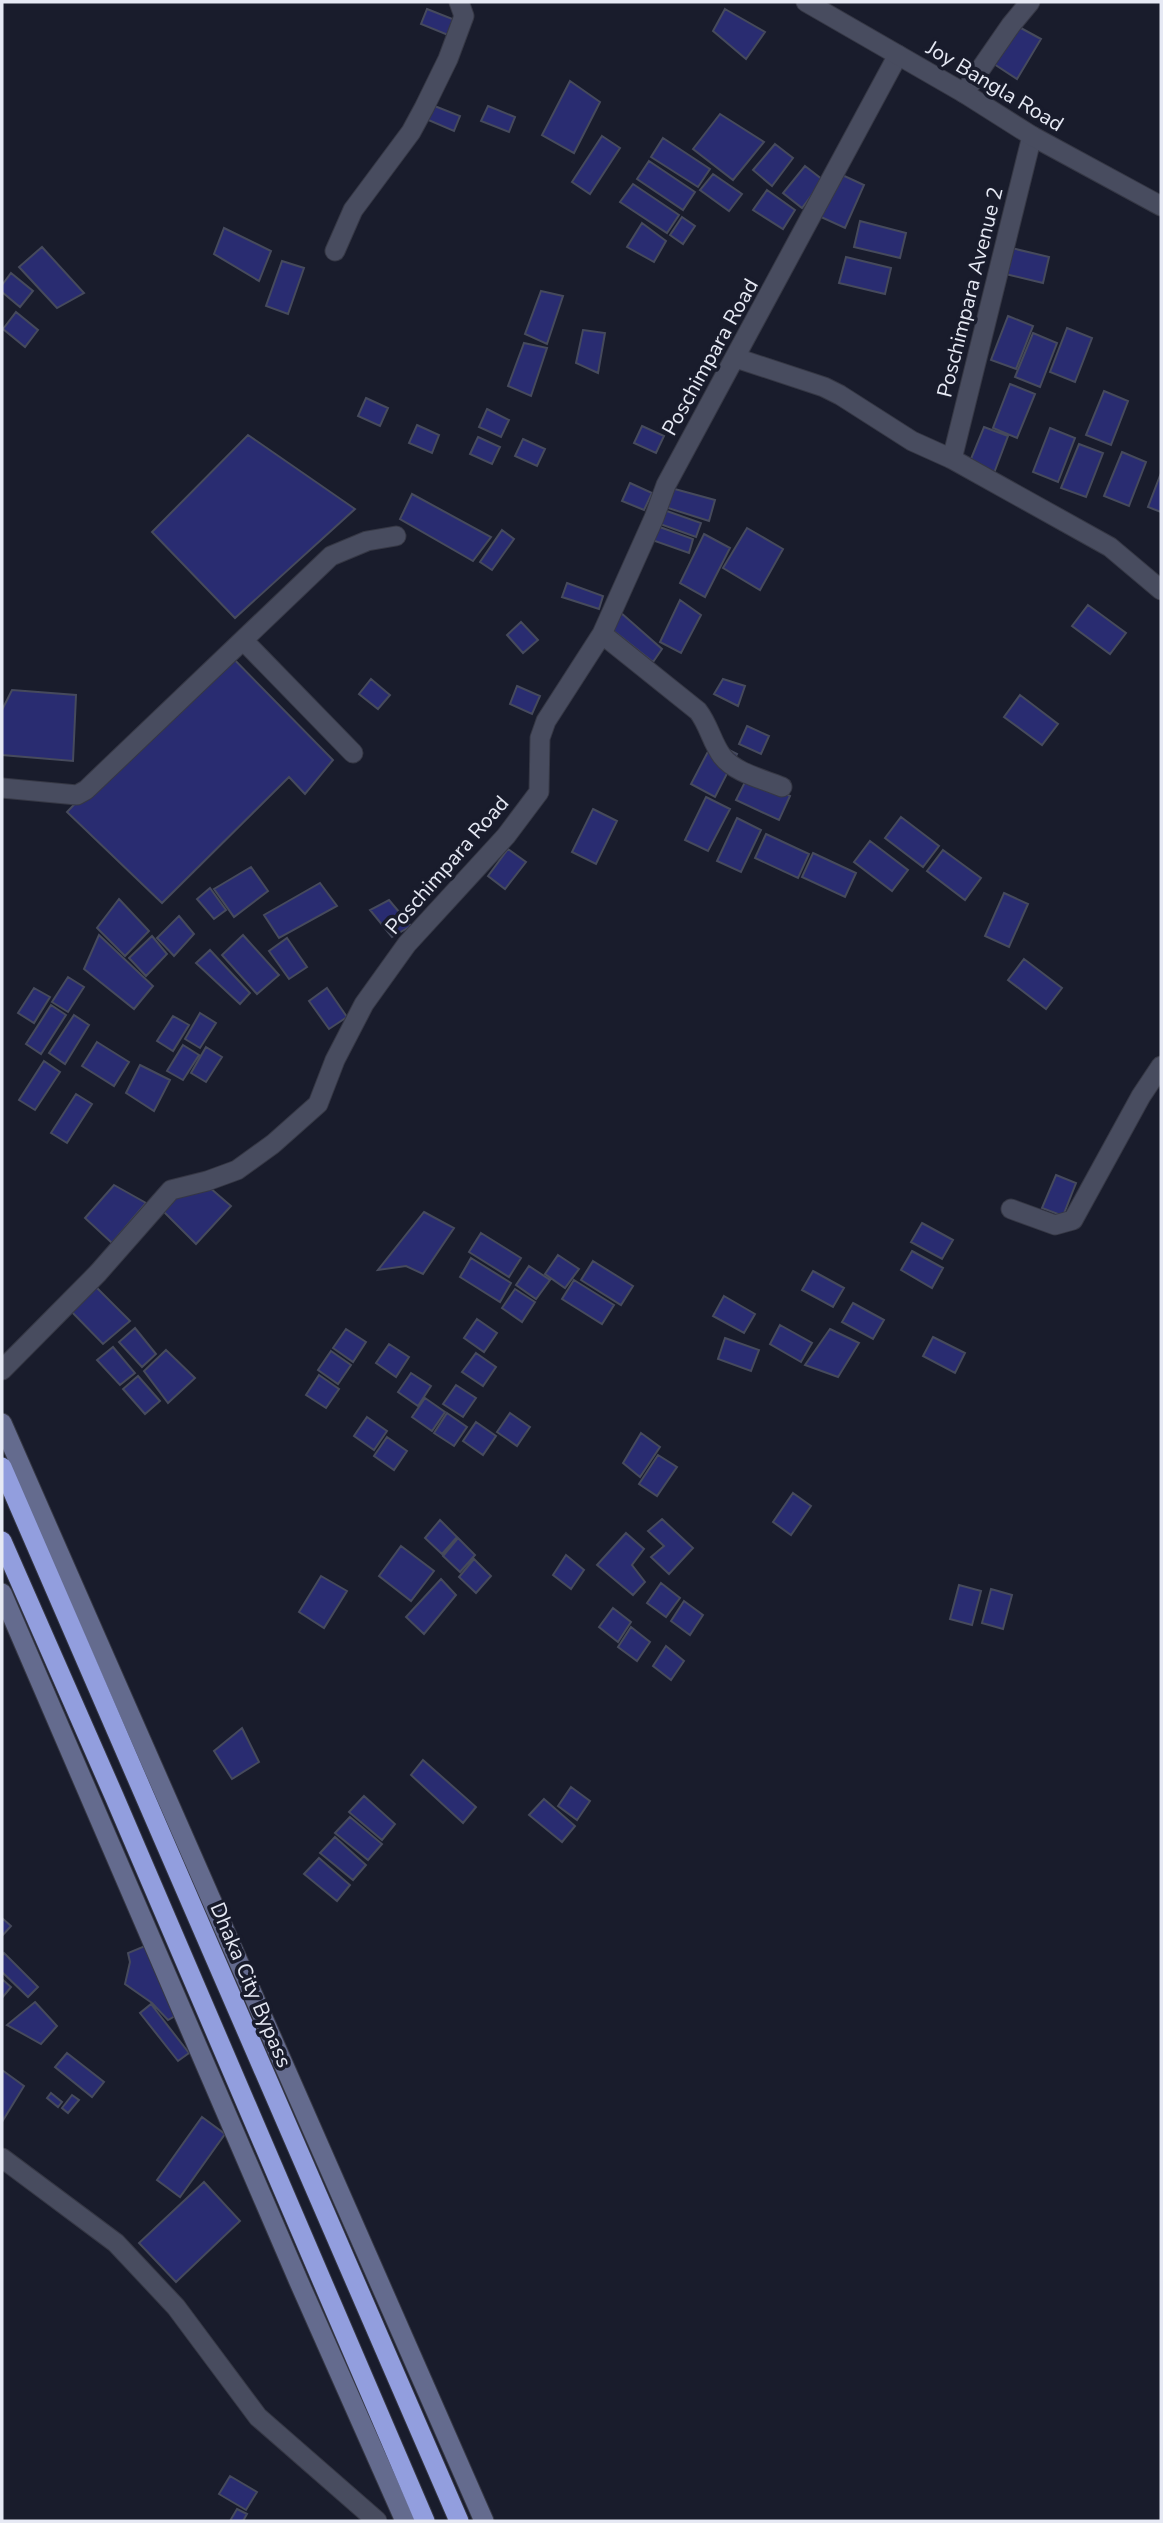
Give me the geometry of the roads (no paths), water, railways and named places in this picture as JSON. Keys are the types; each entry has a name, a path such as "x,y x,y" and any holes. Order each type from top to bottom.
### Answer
{"highway":[{"name":"Dhaka City Bypass","path":"2,1467 458,2521"},
{"path":"2,1541 425,2521"}],"main road":[{"path":"2,1423 484,2521"},
{"path":"2,1593 405,2521"}],"street":[{"path":"335,251 354,210 411,132 424,108 448,59 464,16 459,2"},
{"name":"Joy Bangla Road","path":"806,2 964,93 1032,136 1161,206"},
{"path":"964,93 1030,2"},
{"name":"Poschimpara Road","path":"2,1370 98,1273 171,1190 237,1170 273,1144 317,1104 335,1060 364,1004 407,944 506,836 540,792 540,738 546,721 602,634 666,485 898,55"},
{"name":"Poschimpara Avenue 2","path":"952,459 1032,136"},
{"path":"736,358 824,387 912,441 952,459 1110,547 1161,590"},
{"path":"2,788 77,795 86,790 331,556 367,541 396,536"},
{"path":"602,634 698,711 707,723 722,755 730,764 782,787"},
{"path":"243,640 353,754"},
{"path":"1010,1209 1055,1225 1073,1220 1141,1096 1161,1066"},
{"path":"2,2158 116,2243 176,2307 258,2417 377,2521"}]}
